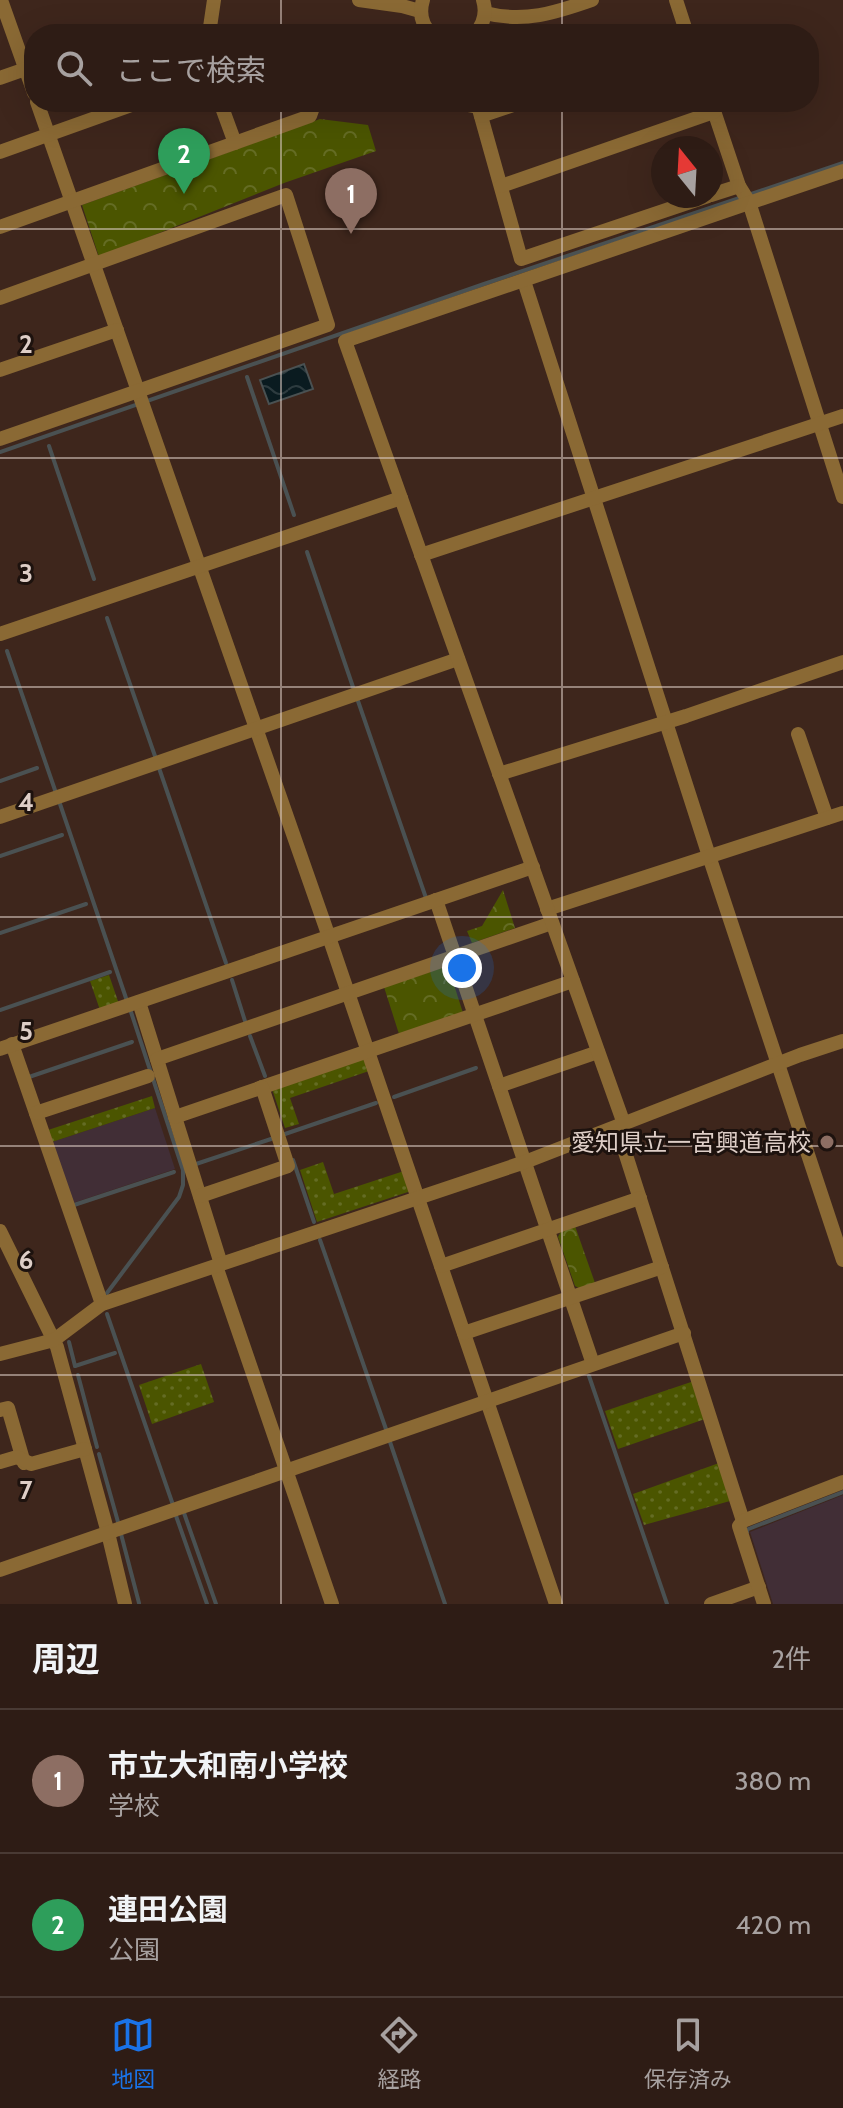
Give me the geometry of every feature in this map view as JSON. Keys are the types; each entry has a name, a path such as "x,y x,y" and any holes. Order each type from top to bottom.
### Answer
{"street":[{"path":"1,0 24,54"},
{"path":"210,24 214,0"},
{"path":"359,0 422,6"},
{"path":"484,6 512,18 534,18 592,0"},
{"path":"676,0 684,24"},
{"path":"0,78 24,70"},
{"path":"41,112 329,937 556,1604"},
{"path":"0,152 112,112"},
{"path":"224,112 235,143"},
{"path":"0,227 310,116 311,112"},
{"path":"480,112 521,259 674,208"},
{"path":"501,186 699,112"},
{"path":"714,112 745,194 843,497"},
{"path":"743,1521 640,1198 598,1052 345,341 524,281 745,194 843,171"},
{"path":"723,195 745,194"},
{"path":"0,298 286,195 328,325 142,399 0,439"},
{"path":"524,281 843,1260"},
{"path":"0,370 117,330"},
{"path":"421,555 843,416"},
{"path":"0,634 401,498"},
{"path":"0,817 458,659"},
{"path":"499,774 843,662"},
{"path":"798,734 827,818"},
{"path":"157,1059 455,957 550,916 709,856 843,813"},
{"path":"102,1304 36,1113 6,1047 533,867"},
{"path":"436,900 593,1364"},
{"path":"175,1117 573,981"},
{"path":"132,1004 157,1059 219,1265 332,1604"},
{"path":"0,1354 54,1340 102,1304 525,1162 843,1041"},
{"path":"499,1086 598,1052"},
{"path":"36,1113 148,1076"},
{"path":"200,1196 288,1166 262,1087"},
{"path":"441,1266 640,1198"},
{"path":"0,1231 7,1262 54,1340 125,1604"},
{"path":"464,1333 662,1267"},
{"path":"0,1570 684,1333"},
{"path":"0,1410 8,1408 24,1463"},
{"path":"0,1462 17,1457 31,1464 85,1449"},
{"path":"764,1604 739,1526 743,1521 843,1482"},
{"path":"711,1604 759,1587"}],"shaded area":[{"path":"155,1108 175,1169 73,1203 52,1142"},
{"path":"843,1495 843,1604 773,1604 750,1532"}],"green space":[{"path":"320,119 368,125 376,151 284,183 99,257 82,205"},
{"path":"503,890 515,928 472,943 467,931 482,926"},
{"path":"448,966 463,1013 399,1034 384,987"},
{"path":"109,975 119,1004 100,1010 90,981"},
{"path":"365,1058 369,1071 290,1098 299,1124 285,1128 272,1089"},
{"path":"152,1096 155,1108 52,1142 48,1130"},
{"path":"323,1162 334,1194 404,1171 411,1191 317,1222 300,1170"},
{"path":"575,1226 595,1283 579,1288 575,1286 558,1237 561,1231"},
{"path":"201,1364 214,1402 152,1424 139,1385"},
{"path":"694,1381 705,1419 618,1449 605,1411"},
{"path":"719,1463 730,1501 644,1525 633,1494"}],"water":[{"path":"304,364 313,389 269,404 260,380"}],"waterway":[{"path":"0,452 843,163"},
{"path":"247,377 294,515"},
{"path":"49,446 94,579"},
{"path":"307,552 354,690"},
{"path":"107,618 156,759"},
{"path":"7,651 56,793"},
{"path":"358,701 426,898"},
{"path":"0,781 37,768"},
{"path":"159,768 226,963"},
{"path":"59,801 127,1001"},
{"path":"0,856 62,835"},
{"path":"0,933 86,904"},
{"path":"0,1010 110,972"},
{"path":"232,980 245,1021"},
{"path":"107,1293 179,1197 183,1185 183,1170 130,1009"},
{"path":"250,1036 265,1076"},
{"path":"29,1077 132,1042"},
{"path":"394,1097 476,1068"},
{"path":"285,1134 376,1103"},
{"path":"196,1164 271,1139"},
{"path":"293,1160 314,1222"},
{"path":"74,1205 174,1172"},
{"path":"320,1240 387,1432"},
{"path":"107,1314 173,1505"},
{"path":"69,1342 75,1366"},
{"path":"75,1366 115,1353"},
{"path":"78,1375 97,1447"},
{"path":"589,1376 667,1604"},
{"path":"390,1442 445,1604"},
{"path":"99,1454 118,1522"},
{"path":"747,1532 843,1492"},
{"path":"175,1513 207,1604"},
{"path":"184,1513 216,1604"},
{"path":"121,1534 139,1603"}],"place":[{"name":"連田公園","path":"184,194"},
{"name":"市立大和南小学校","path":"351,234"},
{"name":"愛知県立一宮興道高校","path":"827,1142"}]}
